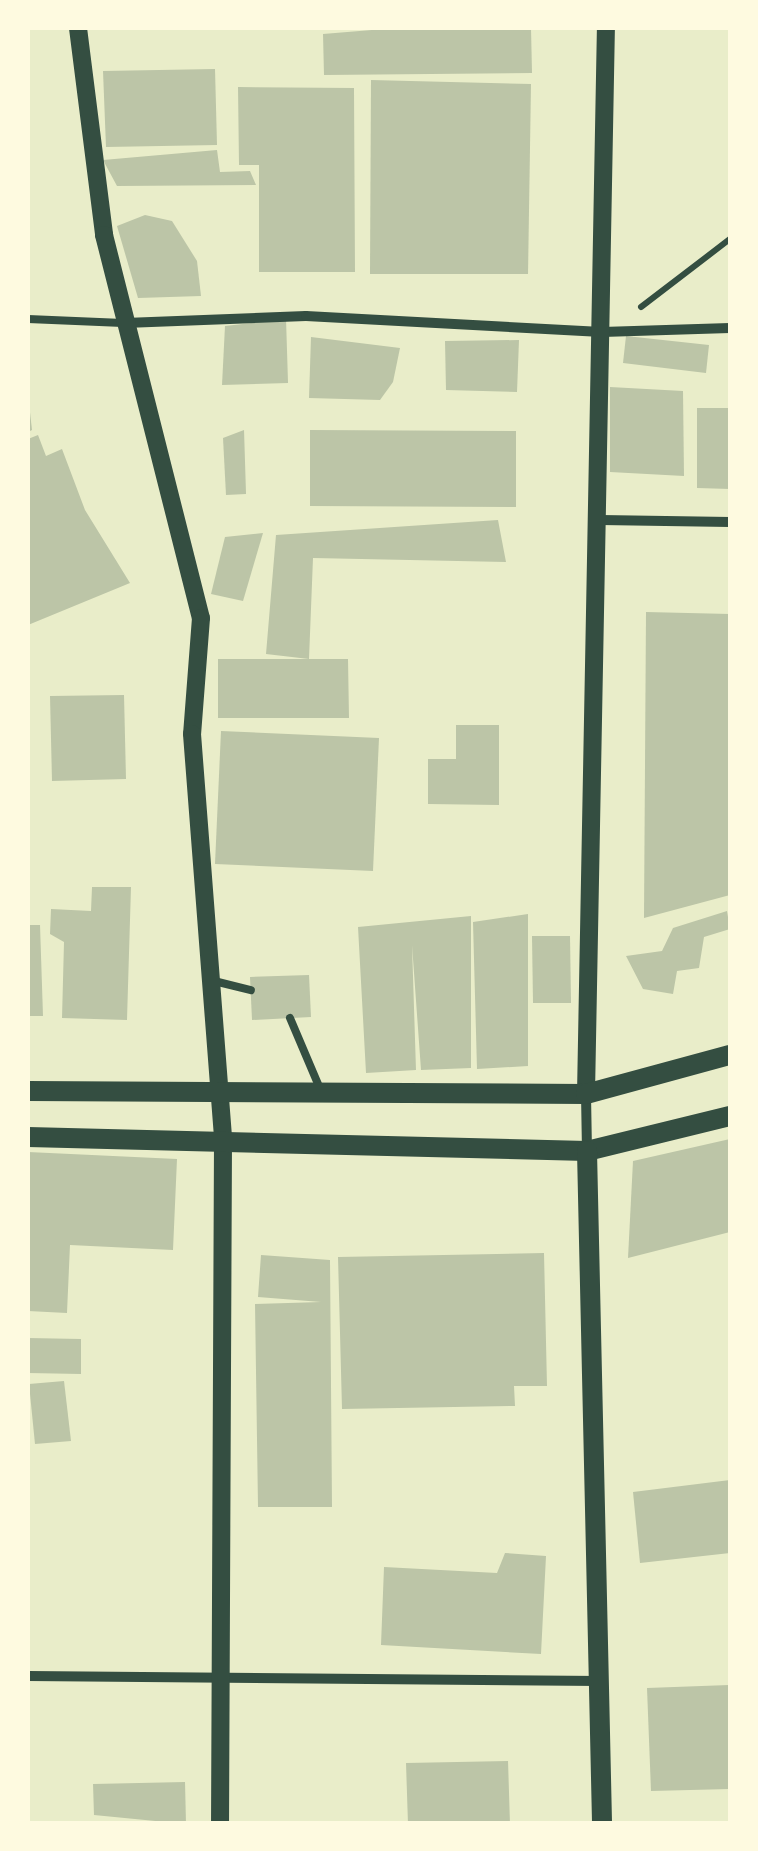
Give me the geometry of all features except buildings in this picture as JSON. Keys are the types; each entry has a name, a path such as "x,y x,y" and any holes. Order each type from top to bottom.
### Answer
{"main road":[{"path":"28,1091 586,1094 730,1055"},
{"path":"28,1137 587,1151 730,1116"},
{"path":"587,1151 602,1824"}],"street":[{"path":"78,28 125,323 201,618 192,734 214,982 223,1141 220,1824"},
{"path":"587,1151 601,520 606,28"},
{"path":"125,323 306,316 602,332 730,328"},
{"path":"601,520 730,522"},
{"path":"28,1676 601,1681"}],"lane":[{"path":"28,319 125,323"},
{"path":"214,982 251,990"},
{"path":"290,1018 322,1095"}],"path":[{"path":"602,332 730,240"}]}
